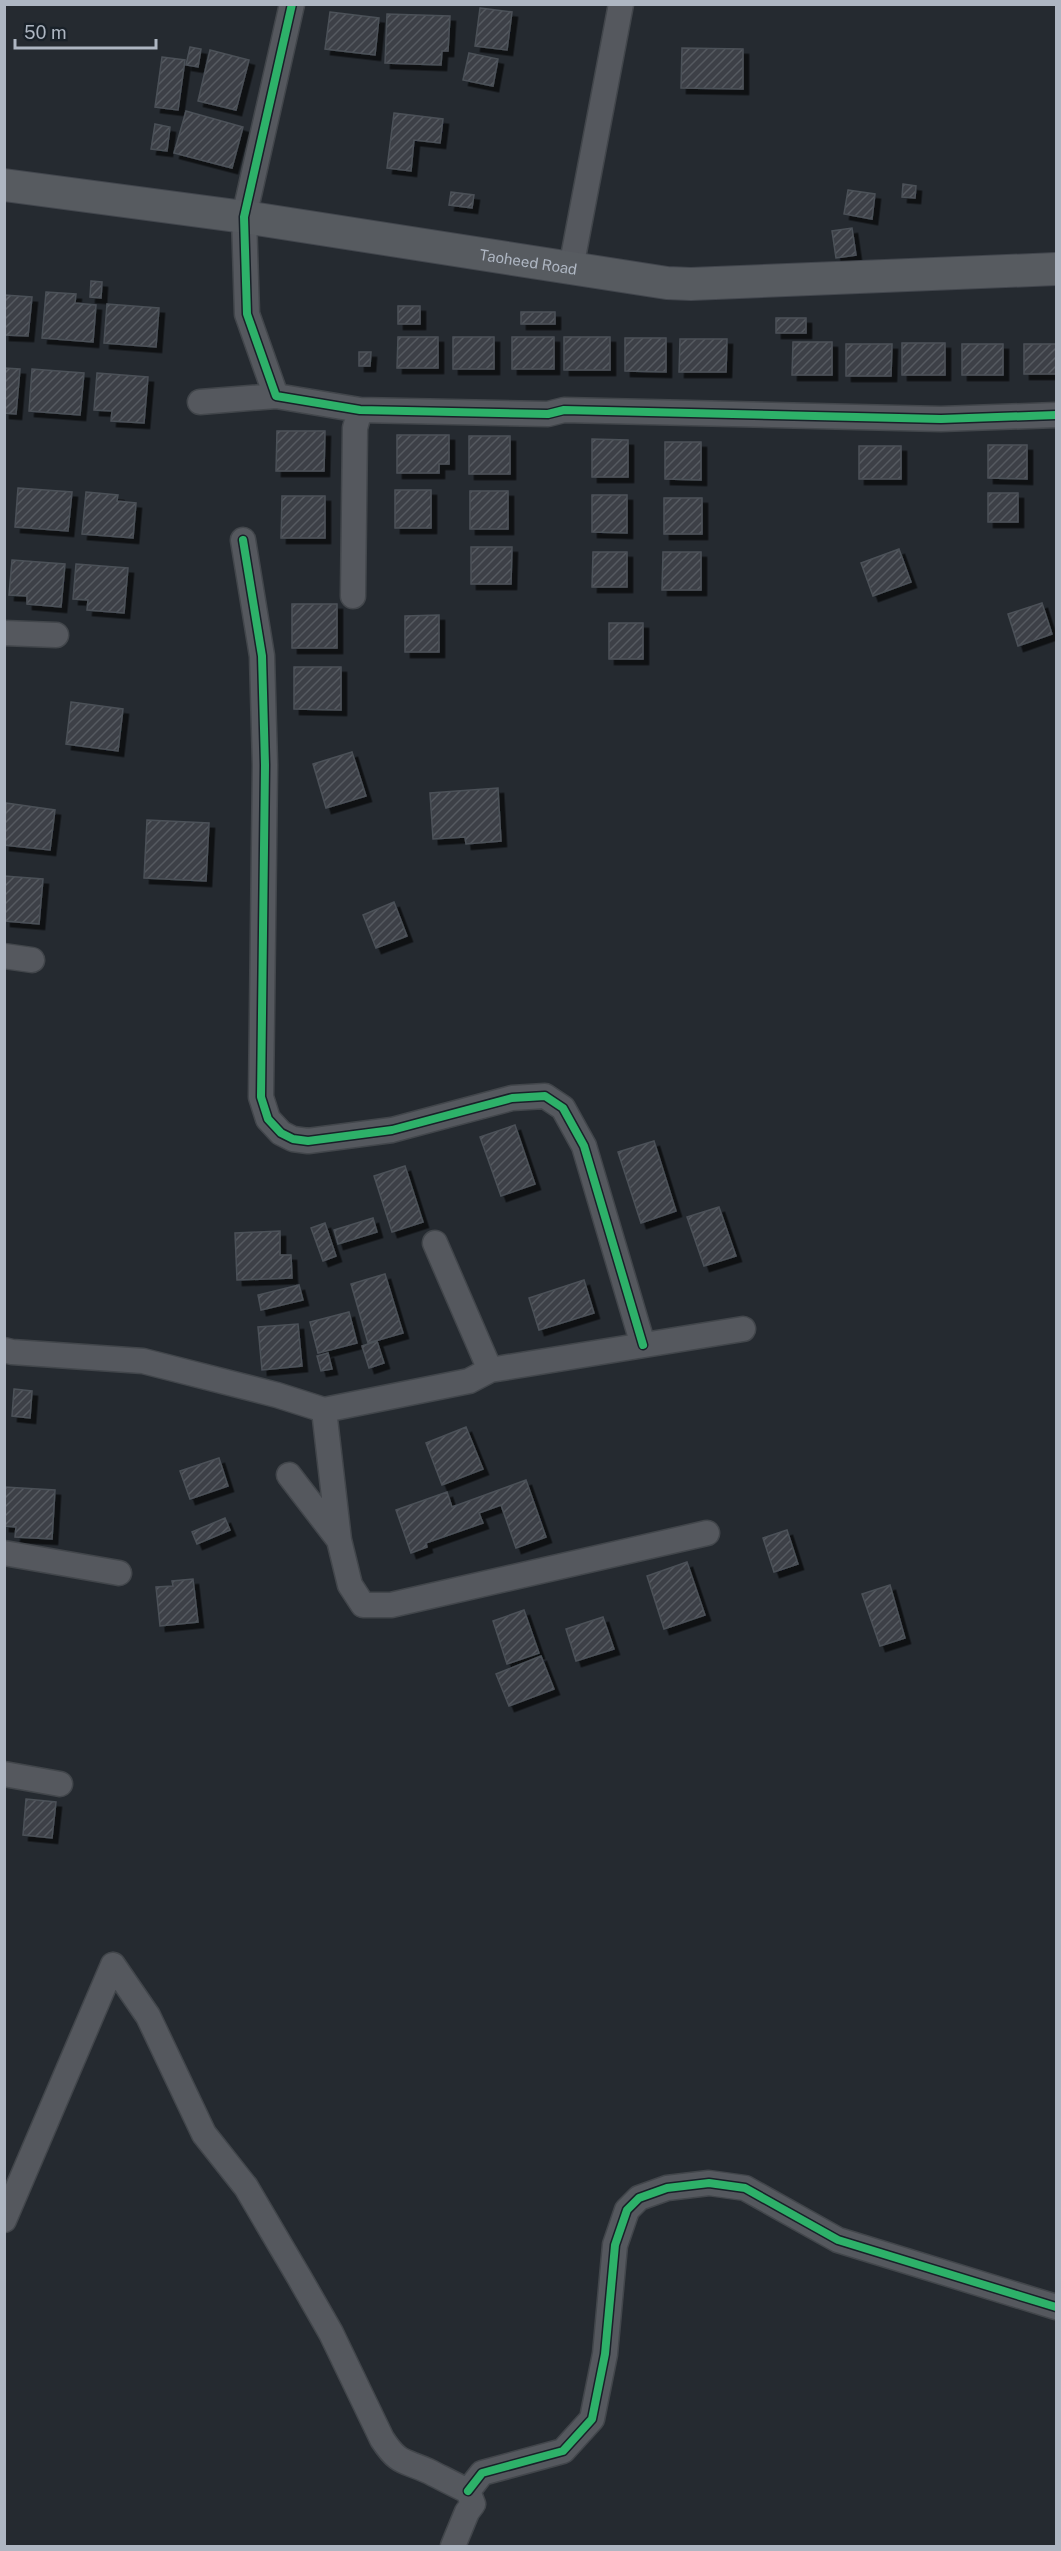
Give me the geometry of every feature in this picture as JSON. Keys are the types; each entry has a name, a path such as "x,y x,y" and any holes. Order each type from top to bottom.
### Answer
{"main road":[{"name":"Taoheed Road","path":"4,185 244,217 667,283 692,284 1056,269"}],"street":[{"path":"276,396 247,314 244,217 292,4"},
{"path":"571,268 621,4"},
{"path":"200,402 276,396 360,410 548,414 564,410 941,419 1056,415"},
{"path":"354,596 355,428 360,410"},
{"path":"243,540 262,656 265,765 261,1097 268,1119 281,1133 293,1139 308,1141 392,1130 512,1098 545,1096 562,1108 584,1146 643,1345"},
{"path":"4,633 56,636"},
{"path":"4,956 32,960"},
{"path":"435,1243 490,1370"},
{"path":"4,1350 143,1361 277,1395 324,1410 469,1381 490,1370 743,1329"},
{"path":"324,1410 339,1540 350,1585 363,1605 391,1605 707,1533"},
{"path":"289,1475 339,1540"},
{"path":"4,1553 119,1573"},
{"path":"4,1774 60,1784"},
{"path":"4,2220 113,1965 148,2016 204,2134 246,2187 299,2277 390,2452 407,2465 425,2470 468,2491 473,2504 467,2512 453,2547"},
{"path":"468,2491 482,2473 563,2451 592,2420 605,2354 615,2245 627,2210 639,2198 667,2188 710,2183 745,2188 838,2240 1056,2307"}],"building":[{"path":"480,8 512,12 507,50 475,46"},
{"path":"330,12 379,18 375,55 325,49"},
{"path":"387,14 450,16 448,51 442,51 441,65 385,63"},
{"path":"190,47 201,49 198,67 186,65"},
{"path":"682,48 743,49 743,89 681,88"},
{"path":"210,50 249,60 236,110 198,101"},
{"path":"469,53 498,59 493,86 463,80"},
{"path":"162,57 185,60 178,110 155,107"},
{"path":"186,111 243,127 232,168 174,153"},
{"path":"394,113 443,119 440,143 414,140 411,171 387,168"},
{"path":"155,124 170,127 167,151 151,149"},
{"path":"903,184 916,186 915,198 902,197"},
{"path":"848,190 875,194 872,219 844,214"},
{"path":"451,192 474,195 472,208 449,205"},
{"path":"852,228 856,255 836,258 832,231"},
{"path":"91,281 102,282 101,298 90,297"},
{"path":"46,292 76,294 75,303 96,305 93,342 42,338"},
{"path":"4,295 32,297 28,336 4,335"},
{"path":"107,304 159,308 156,347 104,343"},
{"path":"398,306 420,306 420,324 398,324"},
{"path":"521,312 555,312 555,324 521,324"},
{"path":"776,318 806,318 806,333 776,333"},
{"path":"398,337 438,337 438,368 397,368"},
{"path":"453,337 494,337 494,369 453,369"},
{"path":"512,337 554,337 554,369 512,369"},
{"path":"564,337 610,337 610,370 564,370"},
{"path":"625,338 666,338 666,372 625,371"},
{"path":"680,339 727,339 726,372 679,372"},
{"path":"793,342 832,342 832,375 792,375"},
{"path":"902,343 945,343 945,375 902,375"},
{"path":"846,344 892,344 891,376 846,376"},
{"path":"962,344 1003,344 1003,375 962,375"},
{"path":"1024,344 1056,344 1056,374 1024,374"},
{"path":"359,352 371,352 370,366 359,366"},
{"path":"4,368 20,369 16,414 4,413"},
{"path":"32,369 84,373 80,415 29,411"},
{"path":"97,373 148,377 144,423 111,421 112,411 94,410"},
{"path":"277,431 325,431 324,471 276,471"},
{"path":"397,435 449,435 449,464 439,464 439,473 397,473"},
{"path":"469,436 510,436 510,474 469,474"},
{"path":"592,439 628,440 628,477 592,477"},
{"path":"665,442 701,442 701,480 665,479"},
{"path":"988,445 1027,445 1027,479 988,478"},
{"path":"859,446 901,446 901,479 859,479"},
{"path":"18,488 72,492 68,531 15,527"},
{"path":"395,490 431,490 431,528 395,528"},
{"path":"470,491 508,491 508,529 470,529"},
{"path":"86,492 118,495 117,501 136,503 133,538 82,534"},
{"path":"988,493 1018,493 1018,522 988,522"},
{"path":"592,495 627,495 627,533 592,532"},
{"path":"282,496 325,496 325,538 281,538"},
{"path":"664,498 702,498 702,534 664,534"},
{"path":"471,547 512,547 511,584 471,584"},
{"path":"899,549 911,582 873,596 861,563"},
{"path":"593,552 627,552 627,587 592,587"},
{"path":"663,552 701,552 701,590 662,590"},
{"path":"12,560 65,564 61,607 27,604 27,596 9,595"},
{"path":"76,564 128,568 124,613 87,610 88,600 73,599"},
{"path":"1042,603 1052,634 1018,646 1008,614"},
{"path":"292,604 337,604 337,648 292,648"},
{"path":"439,615 439,652 405,652 405,616"},
{"path":"609,623 643,623 643,659 609,659"},
{"path":"294,667 341,667 341,710 294,709"},
{"path":"71,702 123,709 118,751 66,744"},
{"path":"352,752 366,796 326,808 313,764"},
{"path":"498,788 501,841 466,844 465,837 433,839 430,793"},
{"path":"6,803 55,810 50,850 4,845"},
{"path":"147,820 209,823 206,881 144,878"},
{"path":"4,876 43,879 39,924 5,921"},
{"path":"394,902 407,936 376,948 363,915"},
{"path":"515,1125 535,1184 501,1196 480,1137"},
{"path":"654,1141 676,1211 641,1223 618,1152"},
{"path":"405,1166 423,1222 392,1232 374,1176"},
{"path":"719,1207 736,1256 704,1266 687,1217"},
{"path":"373,1218 377,1232 338,1244 334,1230"},
{"path":"325,1223 336,1256 323,1261 311,1228"},
{"path":"280,1231 280,1255 291,1255 292,1278 237,1280 235,1233"},
{"path":"385,1274 403,1333 368,1343 351,1284"},
{"path":"584,1280 594,1313 539,1330 529,1298"},
{"path":"299,1285 303,1300 261,1310 258,1295"},
{"path":"349,1312 357,1343 318,1353 310,1322"},
{"path":"298,1324 302,1366 262,1370 258,1327"},
{"path":"377,1341 384,1363 369,1368 362,1346"},
{"path":"328,1353 332,1369 321,1371 317,1356"},
{"path":"14,1389 32,1391 30,1418 12,1416"},
{"path":"466,1427 483,1469 442,1485 426,1443"},
{"path":"219,1458 228,1486 190,1499 180,1471"},
{"path":"526,1480 546,1537 516,1548 501,1505 479,1513 483,1523 426,1543 427,1547 411,1553 396,1510 447,1492 452,1507"},
{"path":"4,1487 55,1490 52,1539 15,1537 16,1527 4,1526"},
{"path":"225,1518 230,1530 197,1544 192,1532"},
{"path":"787,1530 798,1564 774,1572 763,1538"},
{"path":"687,1562 705,1615 664,1629 647,1576"},
{"path":"193,1579 198,1622 160,1626 156,1587 173,1586 172,1581"},
{"path":"890,1585 905,1638 880,1646 862,1594"},
{"path":"524,1610 539,1653 507,1664 493,1621"},
{"path":"603,1617 614,1649 576,1661 566,1629"},
{"path":"541,1656 554,1689 509,1706 496,1674"},
{"path":"26,1799 56,1802 52,1838 23,1835"}],"cycle path":[{"path":"292,4 244,217 247,314 276,396 360,410 548,414 564,410 941,419 1056,415"},
{"path":"243,540 262,656 265,765 261,1097 268,1119 281,1133 293,1139 308,1141 392,1130 512,1098 545,1096 563,1108 584,1146 643,1345"},
{"path":"468,2491 482,2473 563,2451 592,2419 605,2354 615,2245 627,2210 639,2198 667,2188 709,2183 745,2188 838,2240 1056,2307"}]}
